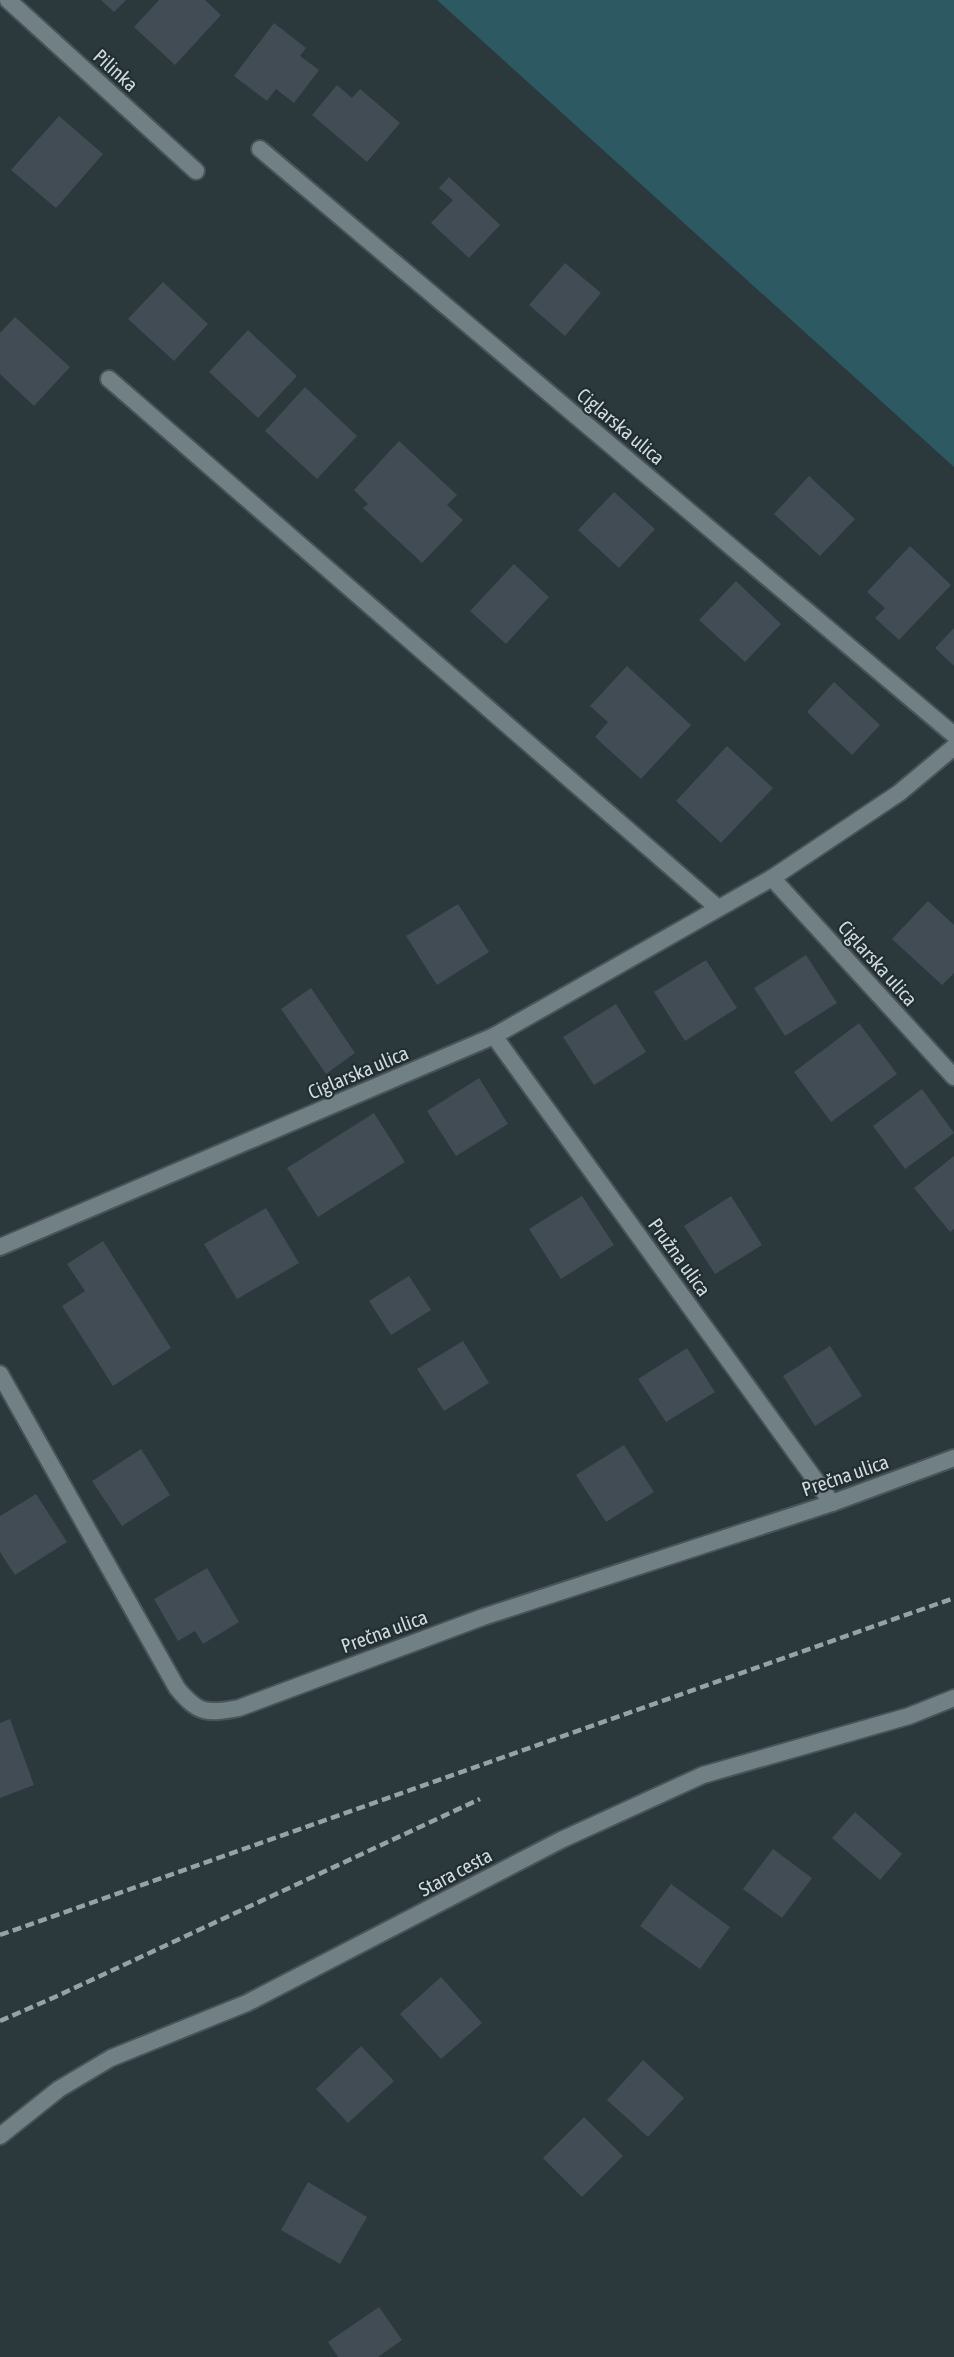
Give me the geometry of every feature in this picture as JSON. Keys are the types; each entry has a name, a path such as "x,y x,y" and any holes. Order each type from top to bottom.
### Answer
{"street":[{"name":"Pilinka","path":"8,0 196,171"},
{"name":"Ciglarska ulica","path":"260,149 954,735"},
{"path":"109,378 718,908"},
{"name":"Ciglarska ulica","path":"0,1247 494,1036 772,878 899,793 954,747"},
{"name":"Ciglarska ulica","path":"772,878 954,1077"},
{"name":"Pružna ulica","path":"494,1036 832,1503"},
{"name":"Prečna ulica","path":"0,1374 177,1688 191,1706 213,1713 239,1708 278,1695 360,1661 495,1613 832,1503 954,1458"},
{"name":"Stara cesta","path":"0,2136 59,2089 111,2058 247,2003 561,1840 704,1775 909,1716 954,1698"}],"shaded area":[{"path":"437,0 954,0 954,467"}],"building":[{"path":"101,0 126,0 114,12"},
{"path":"159,0 205,0 221,15 175,65 134,27"},
{"path":"274,23 306,48 300,56 319,70 294,103 276,89 267,101 234,76"},
{"path":"337,85 352,98 360,89 400,123 367,162 312,115"},
{"path":"59,116 103,154 56,208 11,170"},
{"path":"449,177 500,225 469,258 431,223 453,200 439,188"},
{"path":"565,263 601,293 565,336 529,305"},
{"path":"163,282 208,324 174,361 128,319"},
{"path":"15,317 70,367 34,406 0,374 0,333"},
{"path":"248,330 297,376 258,418 209,372"},
{"path":"305,387 357,436 317,479 265,431"},
{"path":"399,441 457,495 447,505 463,520 422,563 363,508 368,504 354,490"},
{"path":"809,476 855,519 820,556 774,514"},
{"path":"614,492 655,529 619,568 578,530"},
{"path":"910,546 951,585 899,640 875,618 885,608 867,592"},
{"path":"514,564 549,597 506,644 470,611"},
{"path":"736,581 781,624 745,662 699,620"},
{"path":"954,628 954,666 935,648"},
{"path":"627,666 691,725 641,779 595,737 608,722 590,706"},
{"path":"834,682 880,725 852,755 807,712"},
{"path":"727,746 773,788 721,843 676,801"},
{"path":"928,901 954,925 954,973 942,985 892,939"},
{"path":"458,904 489,952 437,985 406,936"},
{"path":"806,955 837,1003 785,1036 754,988"},
{"path":"706,960 737,1008 685,1041 654,992"},
{"path":"311,988 355,1053 326,1074 281,1009"},
{"path":"616,1004 646,1052 594,1085 563,1037"},
{"path":"859,1023 897,1074 831,1122 794,1072"},
{"path":"479,1078 508,1124 456,1156 427,1111"},
{"path":"922,1089 954,1133 905,1169 873,1126"},
{"path":"374,1113 405,1162 318,1217 287,1168"},
{"path":"954,1156 954,1229 950,1232 914,1188"},
{"path":"582,1196 614,1245 561,1279 529,1229"},
{"path":"731,1196 762,1245 715,1274 684,1226"},
{"path":"266,1208 299,1263 237,1299 204,1244"},
{"path":"103,1241 171,1348 113,1386 62,1306 85,1291 67,1264"},
{"path":"409,1276 431,1310 391,1335 369,1301"},
{"path":"463,1341 489,1383 444,1411 417,1369"},
{"path":"830,1346 862,1396 815,1426 783,1376"},
{"path":"687,1348 715,1392 666,1422 638,1379"},
{"path":"624,1445 654,1492 606,1522 576,1475"},
{"path":"141,1449 170,1495 122,1526 92,1481"},
{"path":"36,1494 67,1542 15,1575 0,1552 0,1516"},
{"path":"207,1568 239,1622 203,1644 195,1631 178,1641 154,1599"},
{"path":"10,1719 34,1785 0,1798 0,1723"},
{"path":"855,1812 902,1854 880,1880 832,1838"},
{"path":"773,1849 812,1878 782,1918 743,1889"},
{"path":"671,1884 730,1927 700,1969 640,1926"},
{"path":"441,1977 482,2023 441,2059 400,2014"},
{"path":"361,2046 394,2081 348,2123 316,2089"},
{"path":"643,2060 684,2098 648,2137 607,2100"},
{"path":"584,2117 623,2156 582,2197 543,2158"},
{"path":"308,2182 367,2217 340,2264 281,2230"},
{"path":"379,2307 402,2340 378,2357 338,2357 328,2342"}],"railway":[{"path":"0,1935 954,1598"},
{"path":"0,2021 480,1799"}]}
